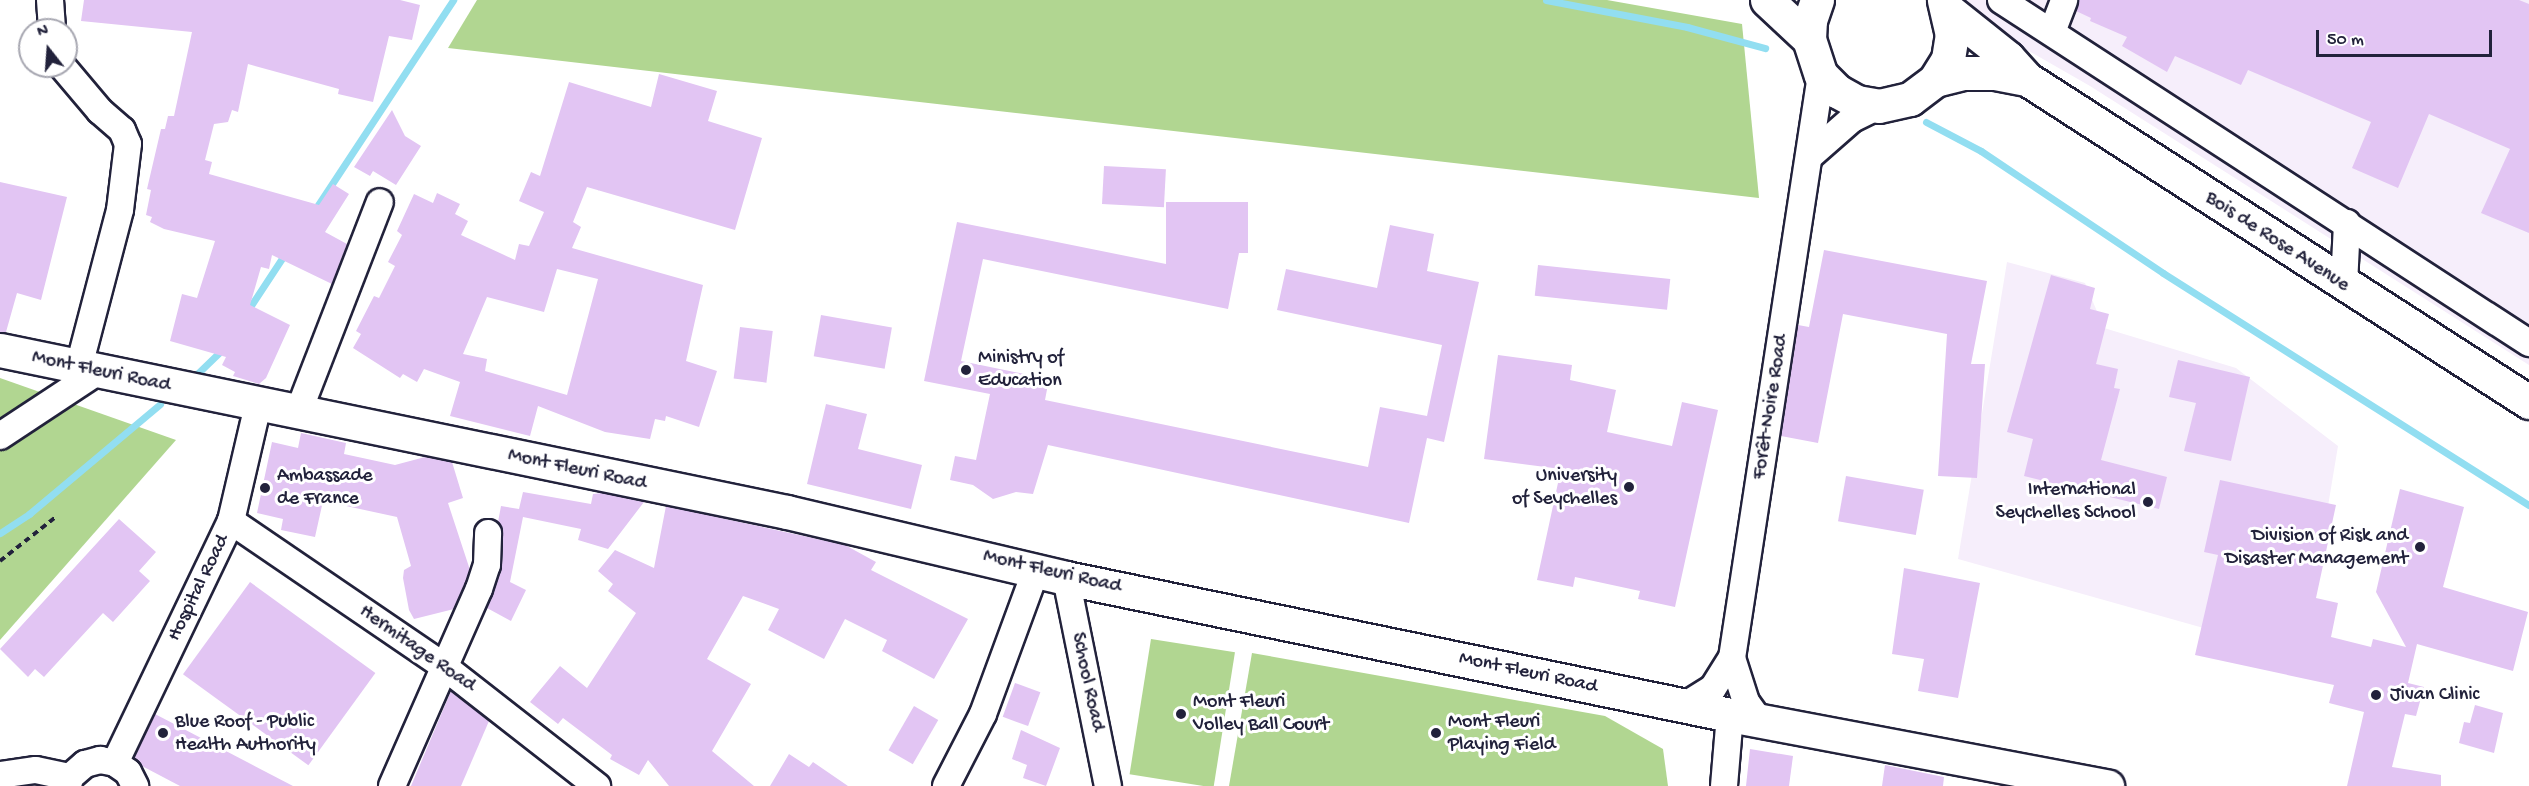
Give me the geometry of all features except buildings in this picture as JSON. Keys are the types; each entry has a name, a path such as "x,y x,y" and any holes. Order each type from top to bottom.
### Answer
{"main road":[{"path":"1767,0 1809,39 1821,75 1837,91 1857,102 1879,106 1910,99 1935,80 1948,59 1953,35 1946,6"},
{"path":"1809,39 1817,0"},
{"name":"Bois de Rose Avenue","path":"1946,6 2008,58 2027,80 2529,402"},
{"name":"Bois de Rose Avenue","path":"1935,80 1963,73 1995,73 2027,80"},
{"name":"Mont Fleuri Road","path":"0,350 258,405 787,512 1051,574 2036,779 2106,786"}],"street":[{"path":"50,0 51,18"},
{"path":"2001,0 2529,343"},
{"path":"2052,32 2064,0"},
{"name":"Forêt-Noire Road","path":"1684,706 1713,688 1732,658 1821,75"},
{"path":"0,436 88,369 120,210 128,144 122,130 100,111 72,78"},
{"path":"1810,155 1852,119 1879,106"},
{"path":"298,413 380,202"},
{"path":"2344,285 2347,223"},
{"name":"Hospital Road","path":"115,763 231,521 258,405"},
{"name":"Hermitage Road","path":"231,521 442,665 597,786"},
{"path":"392,786 442,665 482,581 487,565 488,533"},
{"path":"946,786 1051,574"},
{"name":"School Road","path":"1051,574 1108,786"},
{"name":"Forêt-Noire Road","path":"1732,658 1742,691 1744,718"},
{"path":"1724,786 1744,718"},
{"path":"0,775 36,770 69,782 85,764 100,760 115,763 128,772 135,786"}],"path":[{"path":"0,561 57,516"}],"shaded area":[{"path":"1940,0 2529,0 2529,365 2090,86"},
{"name":"International Seychelles School","path":"2007,262 2085,283 2104,328 2236,368 2338,446 2303,656 1958,559"}],"green space":[{"path":"477,0 1607,0 1742,24 1759,198 448,48"},
{"path":"0,378 176,440 0,640"},
{"name":"Mont Fleuri Volley Ball Court","path":"1151,639 1235,652 1214,786 1130,774"},
{"name":"Mont Fleuri Playing Field","path":"1252,653 1605,716 1663,749 1668,786 1229,786"}],"waterway":[{"path":"314,211 453,0"},
{"path":"1546,0 1687,27 1765,48"},
{"path":"1926,122 1981,151 2163,273 2529,505"},
{"path":"246,313 286,252"},
{"path":"198,373 224,348"},
{"path":"0,533 29,514 160,404"}],"place":[{"name":"Ministry of Education","path":"966,370"},
{"name":"University of Seychelles","path":"1629,487"},
{"name":"Ambassade de France","path":"265,488"},
{"name":"International Seychelles School","path":"2148,502"},
{"name":"Division of Risk and Disaster Management","path":"2420,547"},
{"name":"Jivan Clinic","path":"2376,695"},
{"name":"Mont Fleuri Volley Ball Court","path":"1181,714"},
{"name":"Blue Roof - Public Health Authority","path":"163,733"},
{"name":"Mont Fleuri Playing Field","path":"1436,733"}]}
